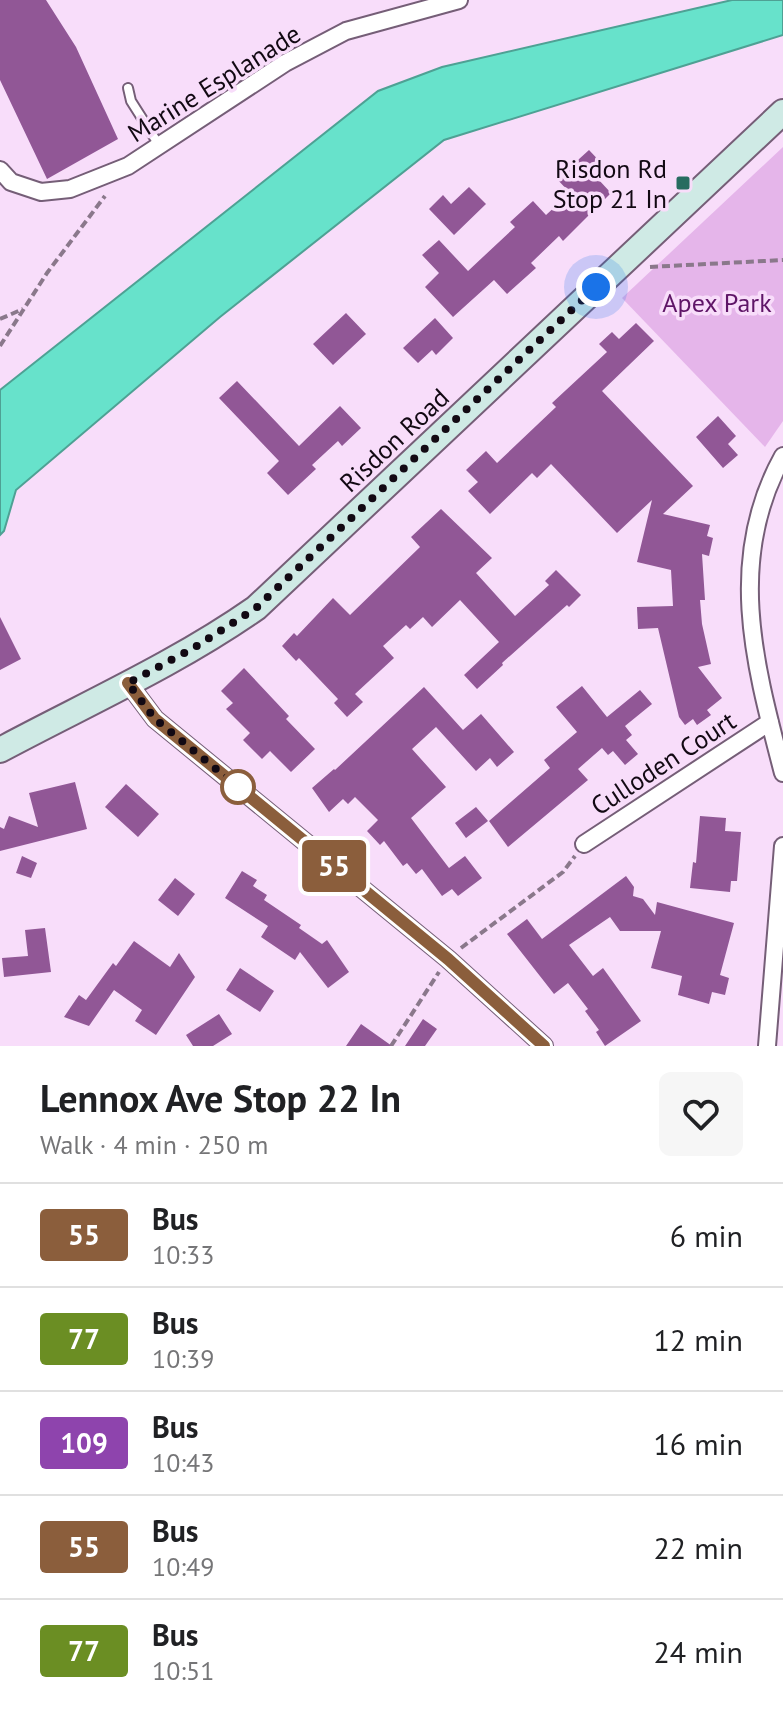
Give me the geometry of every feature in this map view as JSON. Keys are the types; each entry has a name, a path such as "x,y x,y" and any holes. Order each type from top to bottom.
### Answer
{"street":[{"name":"Marine Esplanade","path":"0,170 11,182 41,192 70,189 128,166 285,63 346,31 459,0"},
{"name":"Risdon Road","path":"0,750 192,649 256,608 783,112"},
{"path":"783,456 765,497 754,535 749,572 754,652 783,773"},
{"path":"128,683 155,719 448,959 544,1046"},
{"name":"Culloden Court","path":"584,844 770,722"},
{"path":"767,1046 783,846"}],"lane":[{"path":"128,88 131,101 159,145"}],"path":[{"path":"0,346 47,273 128,166"},
{"path":"633,252 648,267 783,260"},
{"path":"0,319 25,308"},
{"path":"391,1046 448,959 563,872 584,844"}],"green space":[{"name":"Apex Park","path":"783,147 783,421 765,447 622,298"}],"shaded area":[{"path":"732,0 783,0 783,35 444,140 220,317 16,490 4,531 0,535 0,390 378,91 442,67"}],"building":[{"path":"0,0 46,0 76,47 118,139 47,179 0,80"},
{"path":"589,150 607,169 598,179 611,193 563,241 559,236 531,263 536,268 507,294 494,280 453,317 425,287 439,273 422,255 439,240 468,271 515,227 510,222 533,201 546,215 570,193 557,179"},
{"path":"469,187 486,204 454,235 429,209 443,195 451,204"},
{"path":"346,313 366,334 333,365 313,344"},
{"path":"435,318 453,338 436,355 432,350 418,363 403,348"},
{"path":"636,323 654,341 602,391 693,486 663,514 710,525 707,536 713,538 709,556 702,554 705,600 700,600 711,664 698,667 722,698 707,710 711,715 697,725 693,719 685,725 679,717 658,628 638,629 637,607 673,606 671,570 637,562 652,500 617,533 551,464 537,478 532,473 490,514 468,491 478,482 466,470 486,451 497,463 556,407 552,403 607,352 599,344 612,332 619,339"},
{"path":"237,381 299,446 340,406 361,428 342,446 338,441 312,465 316,469 288,495 267,473 279,461 219,398"},
{"path":"718,416 736,436 728,444 738,455 723,468 696,437"},
{"path":"441,509 492,558 476,573 515,616 549,585 545,581 556,570 581,595 502,663 477,689 464,675 499,642 460,600 432,627 423,617 410,629 406,625 383,646 394,658 355,694 363,702 347,717 334,703 338,699 299,658 296,661 282,646 294,633 297,636 333,598 350,615 420,547 411,537"},
{"path":"0,617 21,659 0,670"},
{"path":"244,668 315,749 291,772 270,751 262,759 243,740 250,733 226,709 233,703 221,691"},
{"path":"582,686 607,717 640,690 652,704 625,726 632,735 626,740 638,754 625,765 613,751 608,755 602,748 578,769 588,780 508,847 489,821 550,768 544,760 577,732 556,707"},
{"path":"424,687 463,730 481,714 514,752 497,767 490,758 476,771 436,727 412,749 446,787 411,818 449,868 465,856 482,878 458,896 452,889 442,896 422,869 416,874 407,863 403,866 384,841 380,845 367,831 378,820 355,797 348,804 343,799 329,812 312,788"},
{"path":"75,782 87,829 0,851 0,827 4,829 9,816 38,827 29,793"},
{"path":"126,784 159,814 138,837 105,807"},
{"path":"476,807 488,821 466,838 455,823"},
{"path":"700,816 726,818 725,831 741,832 737,881 731,881 730,892 690,888 693,862 696,863"},
{"path":"22,856 37,863 31,878 16,873"},
{"path":"242,871 257,880 253,886 267,895 264,900 301,925 299,928 322,944 327,940 349,972 328,988 300,952 295,960 261,937 268,926 225,898"},
{"path":"626,876 634,887 633,896 643,899 655,915 657,902 734,923 720,975 729,978 725,995 712,992 709,1004 678,995 682,976 651,968 661,931 620,931 610,917 569,945 593,976 603,968 641,1021 605,1046 596,1032 599,1030 585,1011 588,1009 568,983 554,994 507,934 527,919 542,939"},
{"path":"175,878 195,894 178,916 158,900"},
{"path":"45,928 51,972 4,977 2,958 28,956 25,930"},
{"path":"134,941 170,967 179,953 195,977 156,1035 135,1021 142,1010 114,990 89,1026 64,1017 79,995 86,1000 113,963 116,966"},
{"path":"240,968 274,991 260,1012 226,990"},
{"path":"219,1014 232,1034 213,1046 193,1046 186,1035"},
{"path":"423,1019 437,1029 425,1046 405,1046"},
{"path":"361,1024 392,1046 346,1046"}],"bus line":[{"name":"55","path":"128,683 155,719 448,959 544,1046"}],"place":[{"name":"Risdon Rd Stop 21 In","path":"683,183"}],"route":[{"path":"238,787 155,719 128,683 228,628 256,608 596,287"}]}
